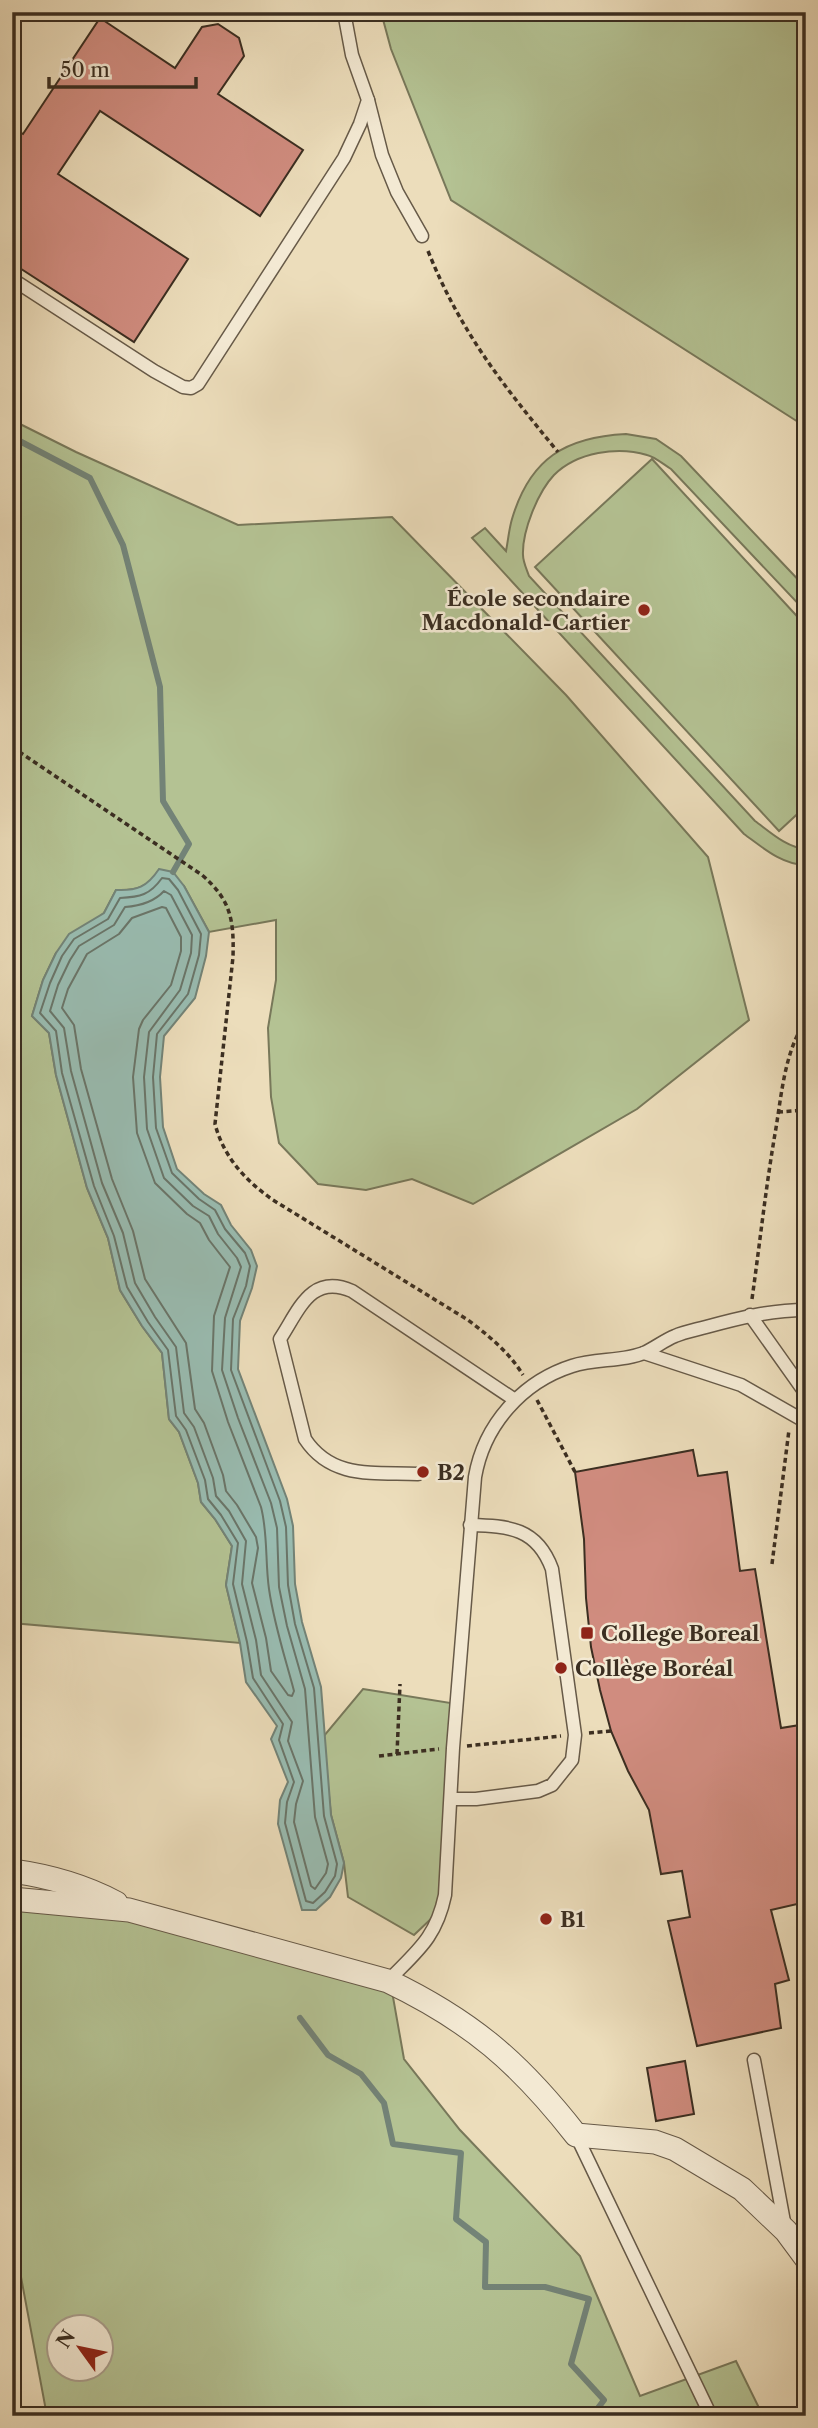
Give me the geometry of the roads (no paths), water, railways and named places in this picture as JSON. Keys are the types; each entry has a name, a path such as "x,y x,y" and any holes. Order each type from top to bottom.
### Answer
{"street":[{"path":"12,1871 44,1876 97,1893 128,1910"},
{"path":"12,1899 128,1910 388,1980 426,1999 504,2054 552,2105 576,2136 655,2142 676,2149 742,2189 786,2231 806,2258"}],"lane":[{"path":"344,12 352,55 368,100 382,155 397,192 422,236"},
{"path":"12,279 154,371 183,387 191,388 198,384 206,373 344,158 368,100"},
{"path":"418,1474 341,1469 314,1452 305,1439 280,1339 309,1295 320,1287 339,1285 352,1291 515,1400"},
{"path":"388,1980 425,1943 441,1914 445,1895 470,1525 478,1459 494,1425 515,1400 531,1387 571,1366 644,1353 675,1336 750,1315 806,1310"},
{"path":"750,1315 806,1394"},
{"path":"644,1353 741,1385 806,1422"},
{"path":"452,1799 476,1799 538,1791 552,1785 572,1760 575,1735 552,1569 546,1554 537,1542 516,1530 501,1526 470,1525"},
{"path":"754,2060 786,2231"},
{"path":"576,2136 709,2412"}],"water":[{"path":"159,869 173,872 184,886 209,932 195,998 164,1036 160,1077 163,1127 177,1169 204,1194 221,1205 231,1225 251,1250 257,1266 240,1321 238,1369 287,1499 293,1526 295,1584 302,1622 321,1687 331,1815 344,1863 341,1878 330,1897 316,1910 302,1910 278,1824 280,1800 288,1782 271,1739 277,1726 246,1682 226,1585 232,1546 201,1502 198,1483 179,1432 169,1419 162,1353 120,1290 108,1238 87,1188 56,1075 49,1033 32,1016 43,980 69,934 104,913 116,890 141,887"}],"waterway":[{"path":"12,437 90,478 123,545 160,687 163,801 189,844 173,872"},
{"path":"300,2018 328,2055 361,2074 384,2103 393,2144 461,2153 456,2219 486,2242 485,2287 545,2287 589,2299 571,2364 604,2400 592,2416"}],"place":[{"name":"École secondaire Macdonald-Cartier","path":"644,610"},
{"name":"B2","path":"423,1472"},
{"name":"College Boreal","path":"587,1633"},
{"name":"Collège Boréal","path":"561,1668"},
{"name":"B1","path":"546,1919"}]}
